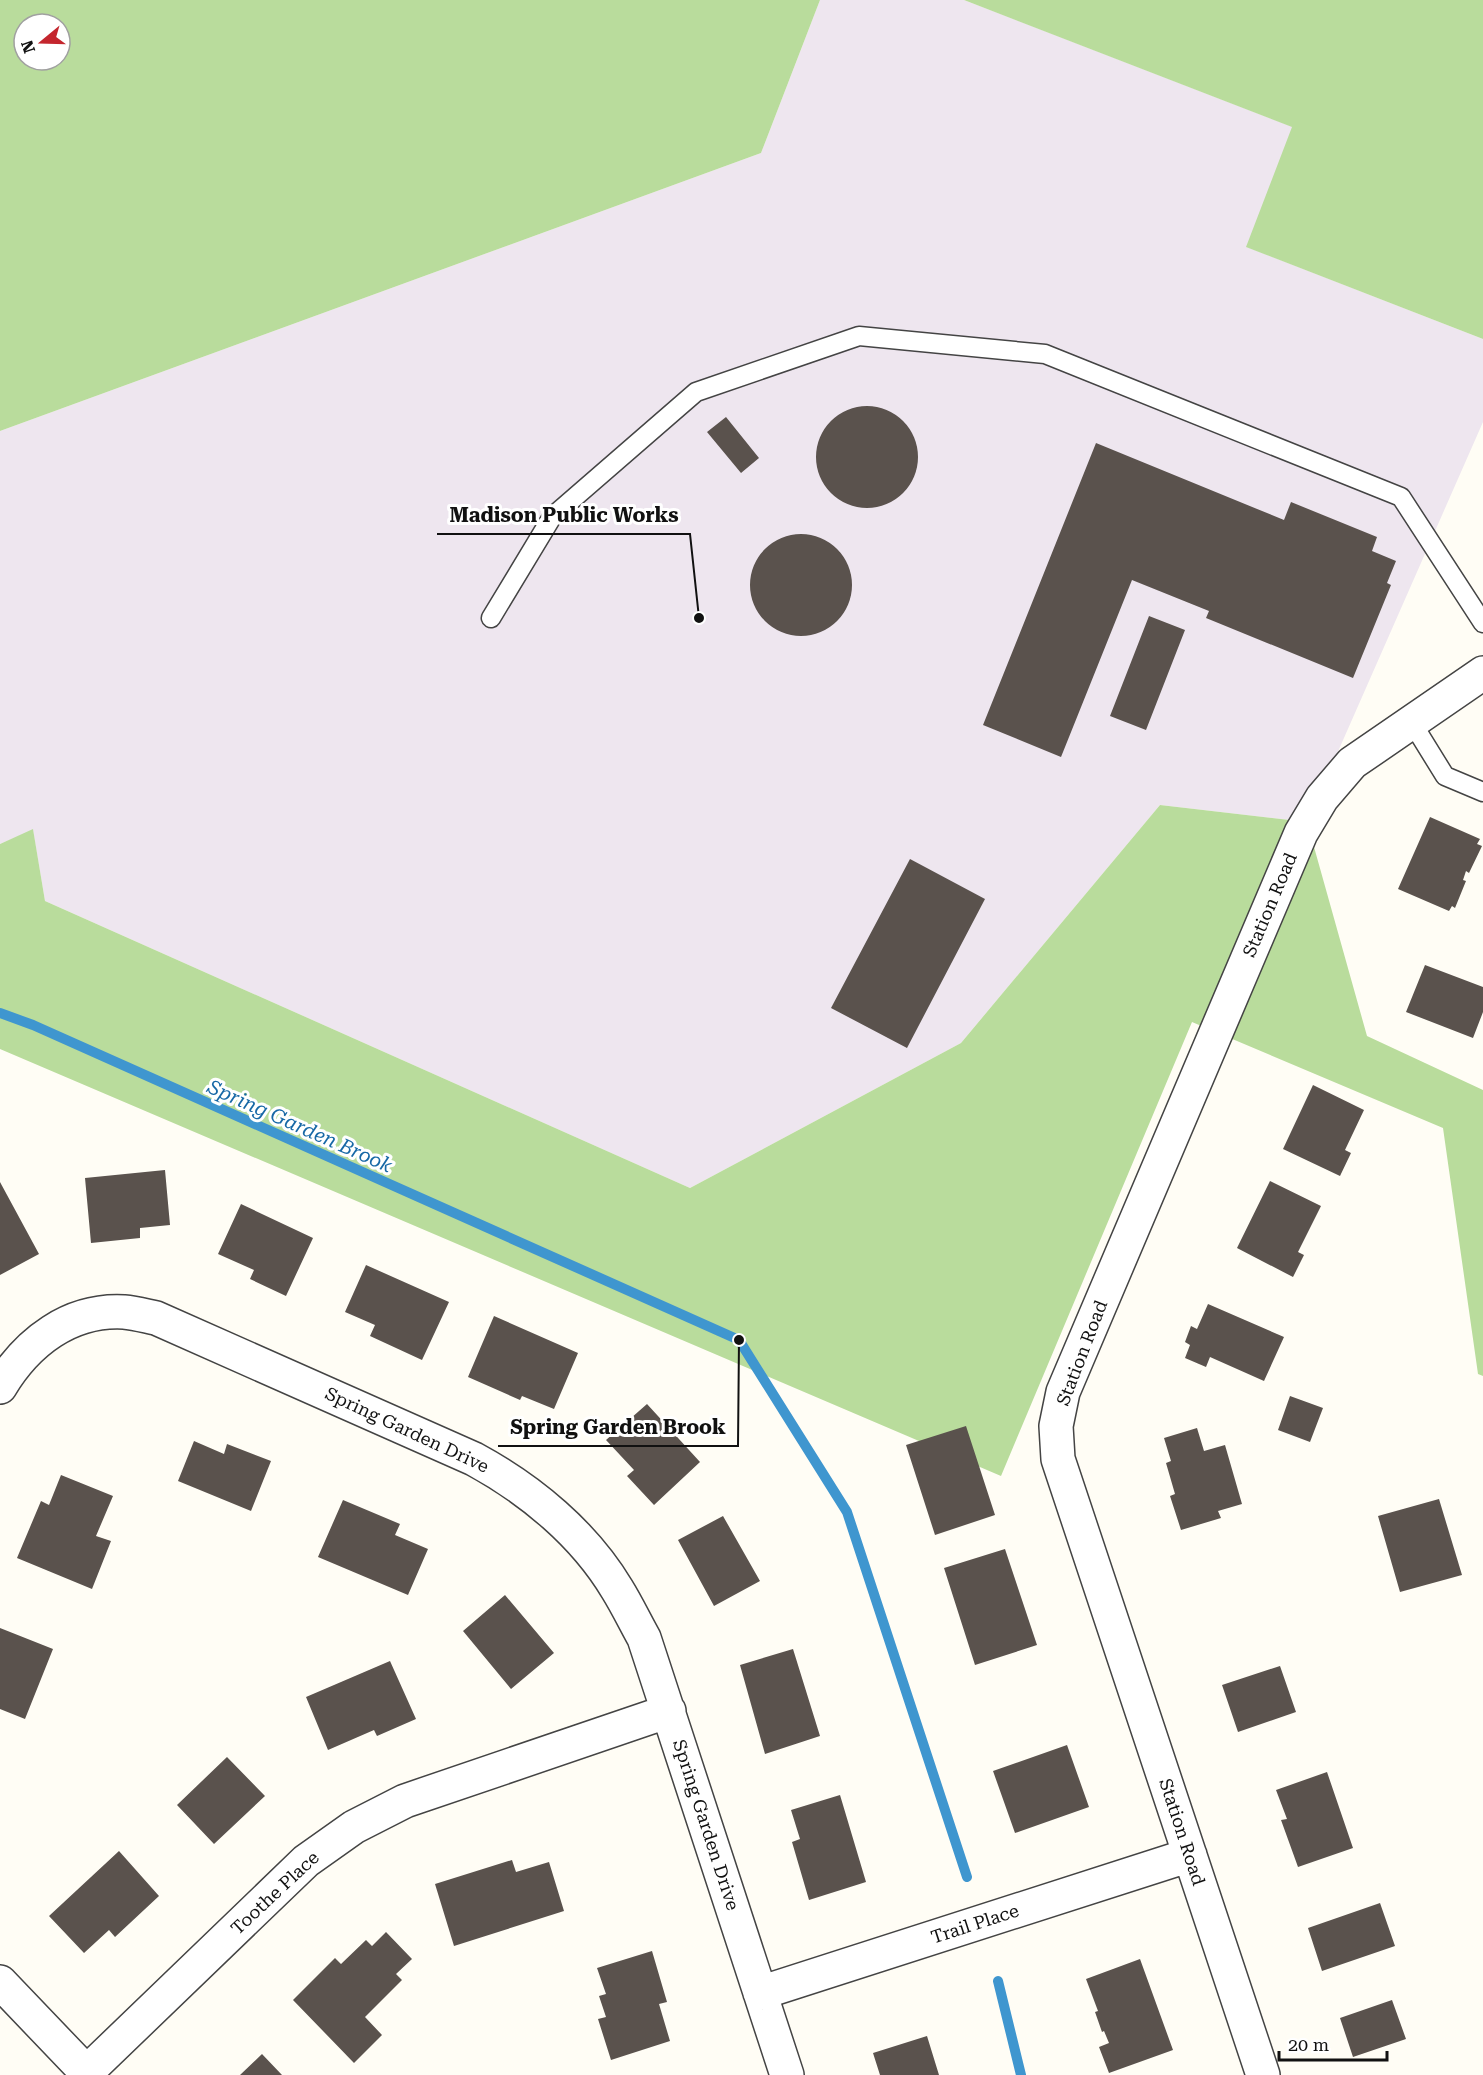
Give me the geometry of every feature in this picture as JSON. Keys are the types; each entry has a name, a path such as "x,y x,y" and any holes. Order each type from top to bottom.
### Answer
{"street":[{"name":"Station Road","path":"1263,2075 1058,1459 1056,1426 1063,1392 1300,834 1322,798 1352,763 1483,673"},
{"name":"Spring Garden Drive","path":"0,1387 11,1368 33,1344 61,1326 91,1315 124,1312 156,1318 474,1459 540,1502 582,1542 616,1588 644,1638 787,2075"},
{"name":"Toothe Place","path":"88,2074 306,1860 354,1827 405,1801 669,1711"},
{"name":"Trail Place","path":"760,1993 1190,1855"},
{"path":"0,1982 88,2074"}],"lane":[{"path":"491,618 552,517 696,392 859,336 1045,354 1401,497 1483,623"},
{"path":"1411,721 1445,776 1483,792"}],"shaded area":[{"path":"820,0 964,0 1293,127 1247,247 1483,339 1483,422 1307,822 1160,805 961,1043 690,1188 45,901 33,830 0,844 0,431 761,153"}],"green space":[{"path":"0,0 820,0 761,153 0,431"},
{"path":"964,0 1483,0 1483,339 1246,247 1292,127"},
{"path":"1160,805 1307,822 1367,1036 1483,1090 1483,1376 1478,1374 1443,1128 1192,1022 1001,1476 0,1049 0,844 33,829 45,901 690,1188 961,1043"}],"building":[{"path":"867,406 896,414 910,428 918,457 910,486 896,500 867,508 838,500 824,486 816,457 824,428 838,414"},
{"path":"726,417 759,458 741,473 707,432"},
{"path":"1096,443 1284,520 1291,502 1377,537 1372,551 1396,561 1387,583 1391,585 1353,678 1206,618 1209,611 1132,580 1061,757 983,725"},
{"path":"801,534 830,542 844,556 852,585 844,614 830,628 801,636 772,628 758,614 750,585 758,556 772,542"},
{"path":"1149,616 1185,630 1146,730 1110,716"},
{"path":"1430,817 1480,839 1477,844 1482,846 1469,873 1466,871 1463,880 1466,881 1455,908 1452,906 1449,911 1398,889"},
{"path":"910,859 985,899 907,1048 831,1008"},
{"path":"1425,965 1483,987 1483,1012 1473,1038 1406,1012"},
{"path":"1313,1085 1364,1110 1345,1150 1351,1153 1340,1176 1283,1149"},
{"path":"165,1170 170,1225 140,1228 140,1238 91,1243 85,1178"},
{"path":"1270,1181 1321,1206 1298,1252 1304,1255 1293,1277 1237,1248"},
{"path":"0,1182 39,1254 0,1275"},
{"path":"241,1204 313,1238 286,1296 250,1279 254,1270 218,1254"},
{"path":"366,1265 449,1302 422,1360 370,1336 375,1325 345,1312"},
{"path":"1208,1304 1284,1337 1264,1381 1210,1357 1206,1367 1185,1358 1190,1345 1185,1342 1191,1326 1197,1329"},
{"path":"494,1316 578,1353 554,1409 522,1396 520,1400 468,1377"},
{"path":"1290,1396 1323,1408 1310,1442 1278,1430"},
{"path":"647,1404 700,1462 654,1505 627,1476 634,1470 606,1440"},
{"path":"966,1426 995,1515 935,1535 906,1445"},
{"path":"1197,1428 1204,1451 1225,1445 1242,1504 1218,1511 1221,1518 1181,1530 1170,1496 1175,1494 1166,1463 1171,1461 1164,1438"},
{"path":"194,1441 224,1454 227,1444 271,1461 251,1511 178,1481"},
{"path":"61,1475 113,1496 96,1536 111,1541 92,1589 17,1558 41,1501 49,1505"},
{"path":"1439,1499 1462,1575 1400,1592 1378,1516"},
{"path":"343,1500 400,1524 395,1535 428,1549 408,1595 318,1557"},
{"path":"723,1516 760,1581 714,1606 678,1540"},
{"path":"1005,1549 1037,1645 975,1665 944,1568"},
{"path":"505,1595 554,1653 511,1689 463,1631"},
{"path":"0,1628 53,1649 25,1719 0,1709"},
{"path":"793,1649 820,1736 765,1754 740,1665"},
{"path":"390,1661 416,1719 377,1736 374,1730 328,1750 306,1697"},
{"path":"1280,1666 1296,1712 1238,1732 1222,1685"},
{"path":"1067,1745 1089,1807 1015,1833 993,1771"},
{"path":"227,1757 265,1796 214,1844 177,1805"},
{"path":"1327,1772 1353,1848 1298,1867 1281,1820 1287,1819 1276,1790"},
{"path":"840,1795 866,1882 809,1900 792,1842 800,1839 791,1810"},
{"path":"119,1851 159,1896 115,1937 109,1930 84,1953 49,1916"},
{"path":"512,1860 516,1872 549,1862 564,1911 454,1946 435,1884"},
{"path":"1380,1903 1395,1946 1322,1971 1308,1928"},
{"path":"386,1932 412,1959 396,1974 402,1980 365,2017 382,2035 354,2063 293,2000 335,1958 341,1964 366,1940 372,1946"},
{"path":"652,1951 667,2002 659,2004 670,2041 611,2060 598,2019 606,2017 599,1996 606,1994 597,1968"},
{"path":"1140,1959 1173,2050 1109,2073 1099,2047 1109,2043 1104,2031 1102,2032 1095,2012 1098,2011 1086,1979"},
{"path":"1392,2000 1406,2039 1353,2057 1340,2018"},
{"path":"927,2036 939,2075 880,2075 873,2053"},
{"path":"262,2054 282,2075 240,2075"}],"waterway":[{"name":"Spring Garden Brook","path":"0,1013 33,1025 739,1340 847,1512 967,1877"},
{"name":"Spring Garden Brook","path":"998,1981 1021,2075"}],"place":[{"name":"Madison Public Works","path":"699,618"},
{"name":"Spring Garden Brook","path":"739,1340"}]}
